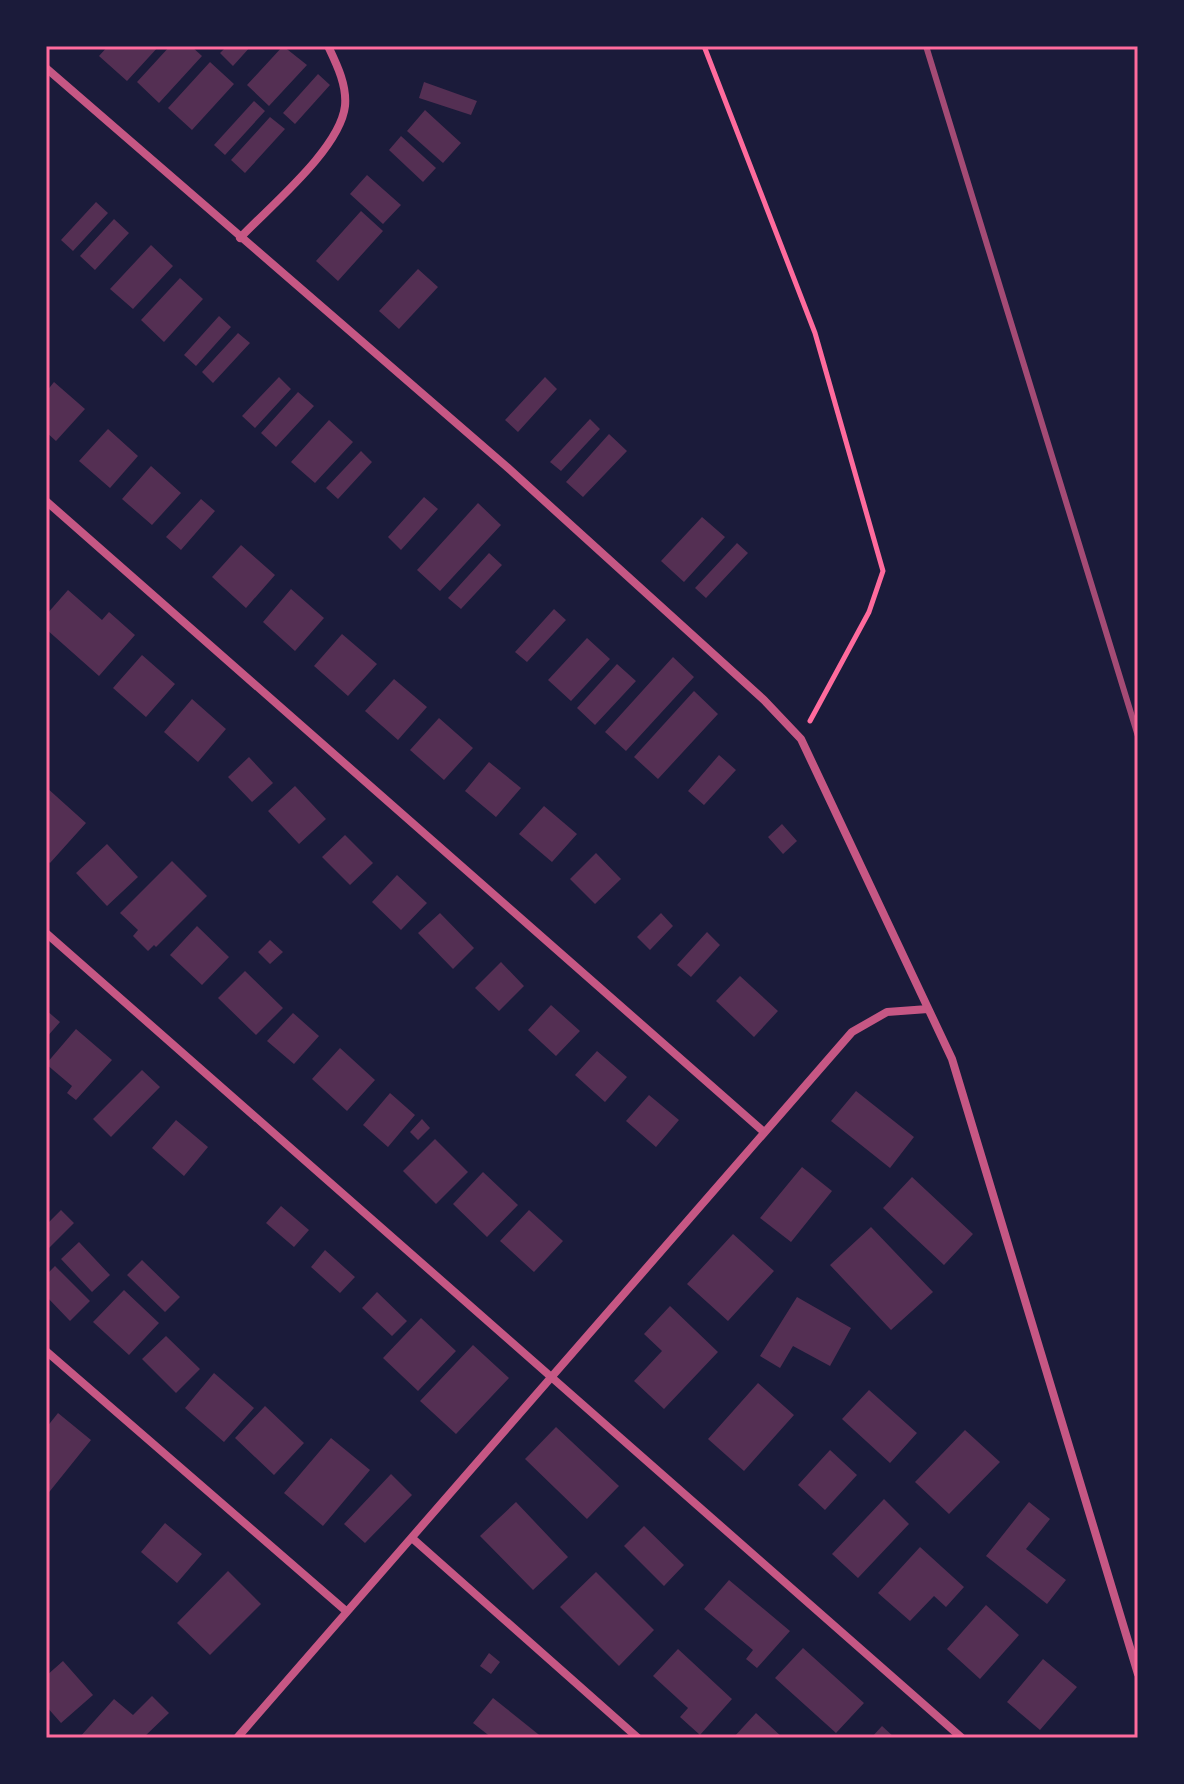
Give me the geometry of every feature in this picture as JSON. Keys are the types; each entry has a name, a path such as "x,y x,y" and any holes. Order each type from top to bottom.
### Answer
{"street":[{"path":"240,238 328,146 340,125 344,85 328,46"},
{"path":"46,68 507,467 764,700 801,739 952,1059 1138,1674"},
{"path":"46,501 764,1132"},
{"path":"46,933 962,1738"},
{"path":"237,1738 852,1032 887,1012 928,1009"},
{"path":"46,1351 346,1611"},
{"path":"412,1538 638,1738"}],"path":[{"path":"704,46 815,333 883,571 869,612 801,739"}],"building":[{"path":"108,46 159,46 127,81 99,56"},
{"path":"170,46 191,46 202,56 159,103 137,82"},
{"path":"227,46 251,46 233,66 220,53"},
{"path":"283,46 307,65 269,106 247,85"},
{"path":"210,62 234,84 192,130 168,108"},
{"path":"318,74 330,85 295,124 283,113"},
{"path":"424,82 477,101 471,115 419,98"},
{"path":"254,101 265,111 225,155 214,145"},
{"path":"425,110 461,143 443,163 407,131"},
{"path":"270,117 285,129 245,173 231,160"},
{"path":"401,136 436,168 423,182 389,150"},
{"path":"367,175 401,205 383,224 350,194"},
{"path":"96,202 108,213 73,251 61,240"},
{"path":"361,211 383,231 338,281 316,261"},
{"path":"114,219 129,233 95,270 80,256"},
{"path":"151,245 173,266 133,309 110,289"},
{"path":"418,269 438,287 399,329 379,311"},
{"path":"180,278 203,299 164,342 141,320"},
{"path":"219,316 231,327 196,366 184,355"},
{"path":"238,333 250,343 213,383 202,372"},
{"path":"279,377 291,389 255,428 242,416"},
{"path":"545,377 557,389 518,432 505,420"},
{"path":"54,382 85,409 56,441 46,432 46,392"},
{"path":"298,392 314,406 276,447 261,433"},
{"path":"590,419 600,429 561,471 550,462"},
{"path":"329,420 353,442 315,483 291,462"},
{"path":"108,429 138,456 110,488 79,461"},
{"path":"609,434 627,451 583,497 566,482"},
{"path":"361,451 372,462 338,499 326,488"},
{"path":"151,466 181,493 152,525 122,499"},
{"path":"424,497 438,509 401,550 388,537"},
{"path":"201,499 215,511 181,550 166,537"},
{"path":"478,503 501,525 440,591 417,570"},
{"path":"702,517 725,537 684,582 661,561"},
{"path":"737,543 748,553 706,598 695,588"},
{"path":"241,545 275,575 246,608 212,577"},
{"path":"489,553 502,565 461,609 448,598"},
{"path":"291,589 324,618 295,651 263,622"},
{"path":"68,590 102,620 109,612 135,635 99,676 46,629 46,615"},
{"path":"554,609 566,620 527,662 515,652"},
{"path":"342,634 377,664 348,696 314,666"},
{"path":"587,638 610,659 571,701 548,680"},
{"path":"142,655 175,684 146,717 113,688"},
{"path":"673,657 694,677 626,751 605,732"},
{"path":"617,664 636,681 595,725 577,708"},
{"path":"394,679 427,707 398,740 365,711"},
{"path":"694,691 718,714 658,779 634,757"},
{"path":"192,699 226,729 198,762 164,732"},
{"path":"439,718 473,748 444,780 410,750"},
{"path":"719,755 736,770 704,805 688,791"},
{"path":"249,757 273,783 252,802 228,777"},
{"path":"489,762 521,788 496,817 465,791"},
{"path":"295,786 326,819 299,844 268,811"},
{"path":"46,787 86,823 50,863 46,859"},
{"path":"544,806 577,834 552,862 519,834"},
{"path":"782,824 797,841 783,854 768,837"},
{"path":"345,835 373,863 350,885 322,857"},
{"path":"107,844 138,877 107,906 76,873"},
{"path":"596,853 621,879 595,904 570,879"},
{"path":"172,861 207,896 156,947 154,945 148,951 133,936 138,930 120,913"},
{"path":"397,875 427,903 401,930 372,902"},
{"path":"440,913 474,948 453,969 418,933"},
{"path":"661,913 673,926 650,950 637,937"},
{"path":"197,926 229,957 202,985 170,955"},
{"path":"707,932 720,945 691,977 677,965"},
{"path":"270,940 283,952 270,964 258,952"},
{"path":"501,962 524,986 499,1011 475,988"},
{"path":"245,971 283,1008 256,1035 218,998"},
{"path":"740,976 778,1011 754,1037 716,1001"},
{"path":"551,1005 580,1031 556,1056 528,1030"},
{"path":"46,1010 60,1022 46,1038"},
{"path":"293,1013 319,1036 294,1064 267,1041"},
{"path":"76,1029 112,1060 76,1100 67,1093 72,1086 46,1064"},
{"path":"340,1048 375,1080 347,1111 312,1079"},
{"path":"597,1051 627,1077 605,1102 575,1075"},
{"path":"142,1070 160,1087 111,1137 93,1119"},
{"path":"856,1091 914,1137 890,1168 831,1121"},
{"path":"390,1093 415,1115 388,1147 363,1125"},
{"path":"649,1095 679,1120 656,1147 626,1121"},
{"path":"422,1119 430,1128 418,1140 410,1132"},
{"path":"176,1120 208,1147 184,1176 152,1148"},
{"path":"435,1139 468,1172 436,1204 403,1171"},
{"path":"802,1167 832,1191 791,1242 760,1218"},
{"path":"483,1172 518,1205 487,1237 453,1204"},
{"path":"912,1177 973,1234 944,1265 883,1208"},
{"path":"281,1206 309,1230 294,1247 266,1223"},
{"path":"61,1210 74,1223 46,1251 46,1225"},
{"path":"529,1210 563,1241 534,1272 500,1241"},
{"path":"871,1227 933,1292 891,1330 830,1265"},
{"path":"733,1234 774,1271 728,1321 687,1284"},
{"path":"79,1242 110,1275 92,1292 61,1259"},
{"path":"325,1250 355,1277 340,1293 311,1267"},
{"path":"142,1260 180,1297 165,1312 127,1275"},
{"path":"55,1266 90,1301 70,1321 46,1296 46,1275"},
{"path":"124,1290 159,1323 129,1355 93,1322"},
{"path":"377,1292 407,1321 392,1336 362,1308"},
{"path":"797,1297 851,1328 830,1366 793,1346 780,1368 760,1356"},
{"path":"670,1306 718,1352 664,1409 634,1381 662,1351 644,1334"},
{"path":"421,1318 456,1351 418,1391 383,1358"},
{"path":"166,1336 200,1369 176,1393 142,1359"},
{"path":"473,1345 509,1378 456,1434 420,1401"},
{"path":"214,1373 254,1408 224,1442 185,1408"},
{"path":"758,1383 794,1415 744,1471 708,1439"},
{"path":"869,1390 917,1433 890,1463 842,1419"},
{"path":"265,1406 304,1443 274,1475 235,1438"},
{"path":"58,1413 91,1440 46,1496 46,1428"},
{"path":"556,1427 619,1486 587,1519 525,1459"},
{"path":"965,1430 1000,1462 949,1514 915,1482"},
{"path":"331,1438 370,1470 323,1526 284,1493"},
{"path":"830,1450 857,1475 825,1510 798,1485"},
{"path":"391,1474 412,1495 365,1543 344,1524"},
{"path":"884,1499 909,1524 858,1578 832,1554"},
{"path":"516,1502 568,1557 533,1590 480,1536"},
{"path":"1029,1502 1050,1519 1026,1549 1066,1580 1047,1604 986,1556"},
{"path":"165,1523 202,1554 177,1583 141,1552"},
{"path":"644,1526 684,1565 664,1586 624,1546"},
{"path":"920,1547 964,1587 946,1607 934,1596 910,1621 878,1593"},
{"path":"228,1571 261,1604 210,1655 177,1623"},
{"path":"596,1572 654,1630 619,1666 560,1607"},
{"path":"729,1580 790,1631 757,1668 746,1659 753,1650 704,1609"},
{"path":"986,1605 1019,1635 980,1679 947,1649"},
{"path":"803,1648 864,1703 836,1733 775,1678"},
{"path":"678,1649 732,1699 700,1735 680,1717 688,1708 653,1676"},
{"path":"489,1653 500,1662 491,1674 480,1666"},
{"path":"1043,1659 1077,1687 1040,1730 1007,1702"},
{"path":"63,1661 93,1695 61,1723 46,1706 46,1676"},
{"path":"152,1696 169,1713 143,1738 79,1738 114,1699 133,1715"},
{"path":"493,1698 543,1738 492,1738 473,1723"},
{"path":"756,1713 783,1738 733,1738"},
{"path":"882,1726 895,1738 871,1738"}],"railway":[{"path":"926,46 1138,736"}]}
